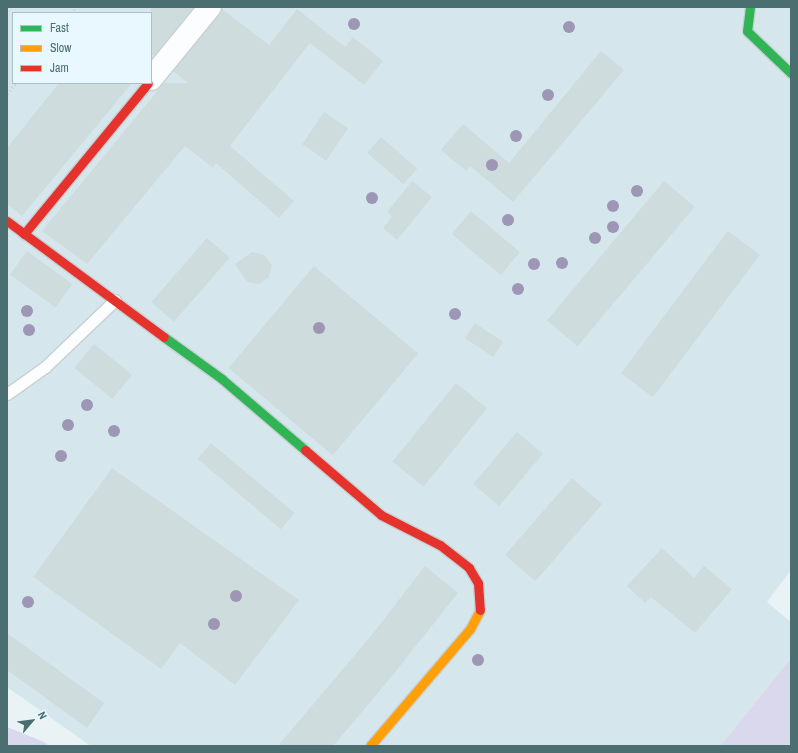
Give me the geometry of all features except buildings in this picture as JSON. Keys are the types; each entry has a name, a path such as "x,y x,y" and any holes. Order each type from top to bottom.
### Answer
{"street":[{"path":"152,78 210,7"},
{"path":"750,7 747,31 791,73"},
{"path":"24,234 147,84"},
{"path":"7,221 222,379 382,515 456,556 469,568 478,583 481,599 480,614 470,629 370,746"}],"lane":[{"path":"7,394 46,367 115,300"}],"path":[{"path":"7,94 15,84"}],"shaded area":[{"path":"7,7 791,7 791,570 767,602 791,622 791,658 720,746 91,746 7,687"},
{"path":"791,658 791,746 720,746"},
{"path":"7,727 44,742 49,746 7,746"}],"traffic: fast":[{"path":"750,7 747,31 791,73"},
{"path":"164,337 222,379 305,450"}],"traffic: slow":[{"path":"370,746 470,629 480,610"}],"traffic: jam":[{"path":"24,234 147,84"},
{"path":"7,221 164,337"},
{"path":"305,450 381,515 440,545 469,568 478,583 480,610"}]}
